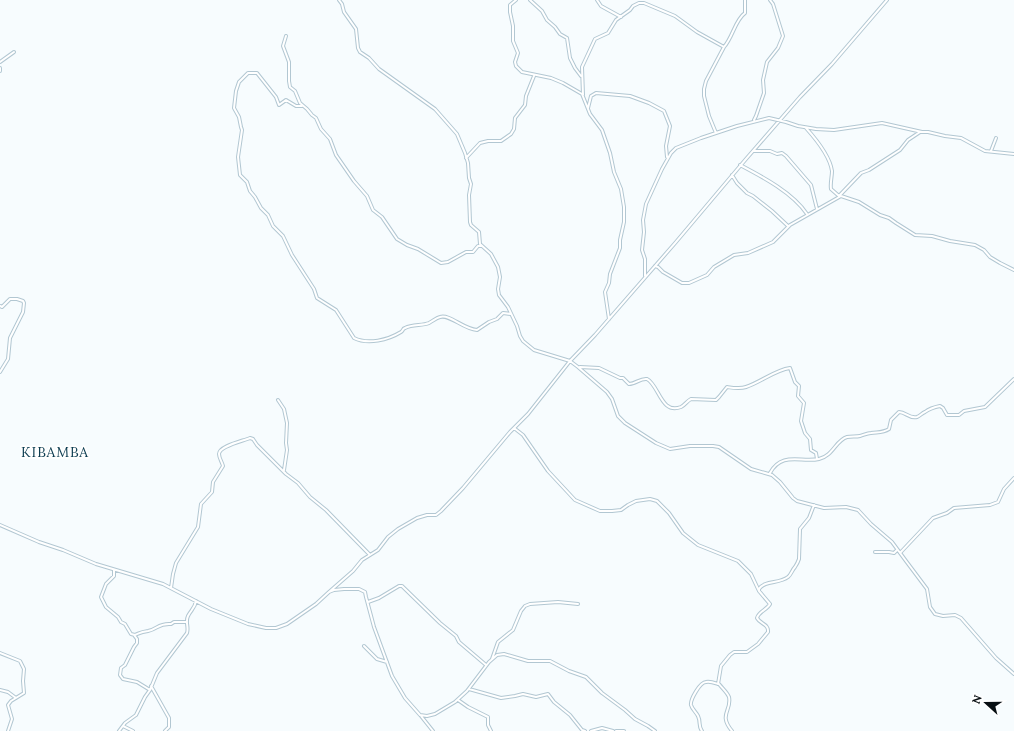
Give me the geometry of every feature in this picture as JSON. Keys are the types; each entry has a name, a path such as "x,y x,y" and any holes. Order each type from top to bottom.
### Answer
{"street":[{"path":"339,0 342,4 344,12 356,29 359,50 380,69 404,85 438,112 456,132 466,158 471,184 468,195 471,225 479,232 479,243 491,254 498,268 500,277 498,292 512,314 518,328 520,338 529,347 541,353 570,361 578,367 607,392 612,399 617,414 622,421 656,443 671,449 690,446 717,446 751,469 769,474 780,482 795,500 827,508 846,507 858,510 871,524 892,542 926,589 930,607 935,614 942,616 955,615 961,618 996,658 1014,674"},
{"path":"516,0 510,6 513,26 513,41 518,53 515,64 520,71 534,76 546,77 558,81 583,95"},
{"path":"530,0 542,11 547,20 560,34 566,37 569,43 569,55 571,61 582,77"},
{"path":"597,0 601,6 621,17"},
{"path":"716,133 709,116 704,89 724,47 741,16 745,13 745,0"},
{"path":"753,121 756,117 764,93 762,80 767,62 778,48 783,36 773,4 770,0"},
{"path":"0,525 39,542 114,570 142,577 171,588 211,609 261,628 272,629 288,624 316,604 353,571 362,560 378,550 388,537 399,528 421,517 439,513 463,488 492,452 533,407 570,361 645,278 740,165 800,97 832,64 887,0"},
{"path":"609,319 605,292 620,248 620,240 624,222 624,206 621,189 614,172 610,153 602,130 588,109 583,95 582,66 595,38 608,32 616,20 639,3 644,3 675,16 697,32 724,47"},
{"path":"286,36 283,46 289,62 289,84 295,91 302,106"},
{"path":"0,62 14,52"},
{"path":"482,246 478,246 473,252 466,252 448,262 443,263 436,261 418,249 399,241 382,217 373,210 367,196 354,181 336,155 333,143 321,129 317,120 307,109 302,106 296,106 286,100 280,106 276,96 257,73 248,73 239,82 236,91 234,108 239,117 242,131 240,136 238,157 242,178 247,182 251,194 268,215 273,226 282,236 292,255 314,289 317,298 336,310 354,338 364,341 374,341 391,336 405,328 428,324 440,317 448,318 465,327 477,330 488,322 497,319 503,313 512,314"},
{"path":"527,74 532,81"},
{"path":"466,158 480,144 488,141 502,141 511,134 514,129 515,117 525,105 534,76"},
{"path":"588,109 591,96 595,93 632,97 663,110 670,126 666,146 667,159"},
{"path":"645,278 645,260 642,248 644,232 643,220 646,204 656,180 671,153 676,148 701,138 753,121 769,118 816,130 834,130 884,123 962,139 983,150 1014,154"},
{"path":"805,127 827,156 831,169 831,189 839,196 860,202 880,215 889,218 915,235 932,236 975,246 984,250 990,257 1014,270"},
{"path":"654,267 658,266 663,272 682,283 689,283 707,275 714,267 734,255 748,253 773,242 789,226 839,196 861,173 869,170 900,150 915,135 922,132"},
{"path":"991,151 996,138"},
{"path":"753,151 771,151 776,154 782,153 786,156 811,185 817,209"},
{"path":"740,165 768,180 791,197 807,214"},
{"path":"732,175 737,183 747,193 767,206 789,226"},
{"path":"0,306 2,307 10,299 17,299 23,301 24,308 10,338 8,359 0,372"},
{"path":"578,367 599,368 623,378 629,384 634,384 647,379 654,385 663,402 676,408 683,406 691,399 716,400 727,388 745,387 782,370 790,368 795,382 799,386 798,396 804,403 802,423 805,432 810,439 811,450 817,454 817,459"},
{"path":"769,474 772,469 782,461 796,458 811,460 824,458 831,453 844,438 887,431 890,428 891,420 899,412 915,417 939,406 943,408 947,415 958,416 966,411 985,407 1014,379"},
{"path":"278,400 284,409 287,423 287,452 284,471"},
{"path":"514,428 523,435 548,471 576,500 600,511 612,512 620,510 638,500 650,499 657,501 683,533 698,545 738,561 751,574 759,591 770,604 759,614 758,617 759,621 767,626 768,632 758,644 746,652 734,652 730,655 721,666 718,684"},
{"path":"171,588 176,563 198,528 201,504 212,491 213,482 223,466 219,453 228,445 251,438 298,483 310,497 326,510 370,555"},
{"path":"900,553 933,518 946,514 954,508 990,505 998,502 1004,489 1014,478"},
{"path":"759,591 760,587 764,584 780,581 791,574 798,561 800,529 809,518 814,505"},
{"path":"875,552 894,553 897,550"},
{"path":"114,570 114,576 106,584 101,597 106,607 116,614 125,624 130,633 137,638 138,643 134,646 126,664 120,671 120,675 123,679 136,682 150,690"},
{"path":"368,602 379,598 398,586 402,586 440,624 456,636 459,642 486,666"},
{"path":"329,592 340,589 361,589 365,592 372,620 392,676 401,692 416,712 421,715 434,731"},
{"path":"119,731 136,715 159,670 187,631 187,617 195,607 196,600"},
{"path":"492,659 498,642 513,630 521,611 525,606 530,604 558,602 578,604"},
{"path":"134,635 163,624 187,622"},
{"path":"364,646 377,659 387,662"},
{"path":"0,653 17,659 23,665 24,693 8,705 12,719 8,731"},
{"path":"421,715 427,716 435,714 458,700 469,689 492,659 497,655 504,654 528,661 546,660 588,678 602,693 635,719 655,731"},
{"path":"702,731 699,718 691,702 703,682 718,684 729,698 725,718 732,731"},
{"path":"151,686 170,721 169,727 165,731"},
{"path":"469,689 502,698 523,694 536,696 548,694 554,702 585,731"},
{"path":"0,690 8,692 16,698"},
{"path":"458,700 488,717 488,725 491,731"},
{"path":"123,726 133,731"},
{"path":"591,731 600,728 613,731"},
{"path":"616,731 624,731"}],"district":[{"name":"KIBAMBA","path":"55,452"}]}
